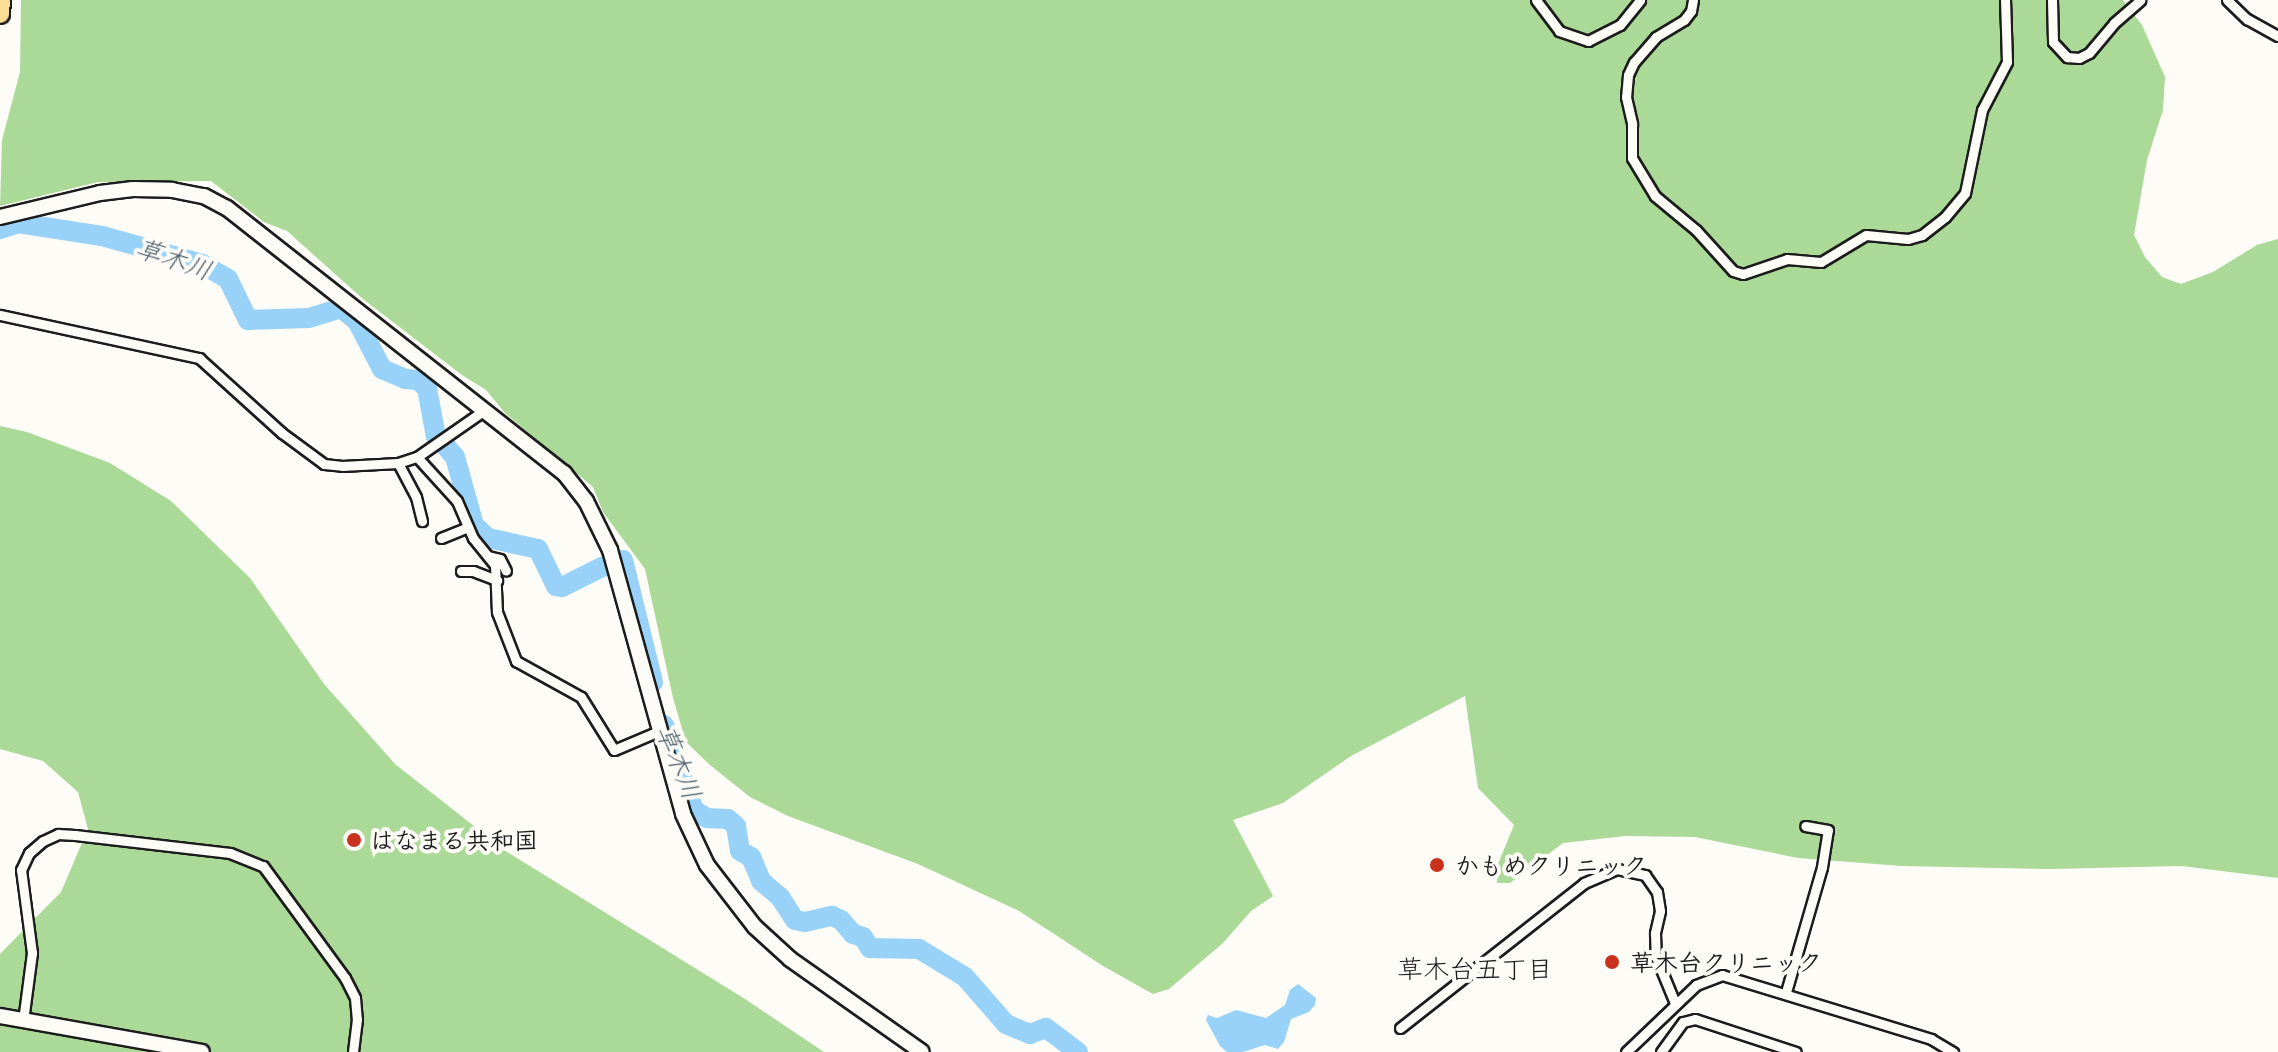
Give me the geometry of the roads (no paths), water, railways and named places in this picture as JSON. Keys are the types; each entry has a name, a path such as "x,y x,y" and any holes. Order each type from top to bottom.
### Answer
{"highway":[{"path":"0,14 1,0"}],"street":[{"path":"1536,0 1559,31 1588,41 1620,25 1640,0"},
{"path":"1693,0 1684,20 1656,37 1634,62 1628,75 1626,97 1632,124 1632,158 1655,196 1696,230 1733,271 1743,274 1787,259 1821,262 1866,235 1908,239 1922,235 1945,217 1965,193 1982,110 2007,62 2005,0"},
{"path":"2052,0 2053,42 2063,54 2075,58 2089,53 2114,23 2140,0"},
{"path":"2227,0 2247,19 2278,36"},
{"path":"0,217 100,193 133,189 172,190 204,196 227,208 564,473 597,520 627,603 659,731 683,814 696,846 723,889 755,927 790,959 922,1052"},
{"path":"0,315 199,358 282,433 324,464 398,463 417,457 486,409"},
{"path":"417,457 457,501 468,527 496,569 497,612 516,661 581,697 614,750 659,731"},
{"path":"398,463 416,497 422,521"},
{"path":"441,538 468,527"},
{"path":"488,556 500,559 506,571"},
{"path":"461,571 473,571 497,580"},
{"path":"1786,992 1822,867 1828,830 1805,826"},
{"path":"23,1021 32,953 21,870 29,853 43,841 58,834 75,835 230,853 263,866 332,958 350,988 357,1019 353,1052"},
{"path":"1400,1028 1584,883 1617,869 1645,875 1657,892 1660,911 1655,933 1656,957 1675,1003"},
{"path":"1626,1052 1696,985 1722,975 1786,992 1931,1039 1953,1052"},
{"path":"0,1016 202,1052"},
{"path":"1661,1052 1683,1022 1695,1019 1765,1047 1796,1052"}],"water":[{"path":"1298,984 1316,998 1315,1005 1309,1012 1291,1019 1284,1042 1278,1049 1265,1045 1243,1052 1227,1052 1220,1046 1206,1020 1208,1015 1217,1018 1236,1010 1266,1018 1285,1005 1290,990"}],"waterway":[{"name":"草木川","path":"0,229 18,223 102,236 202,264 228,279 248,320 309,318 341,308 357,321 382,369 405,379 418,380 427,388 436,437"},
{"name":"草木川","path":"444,444 455,457 474,525 488,538 538,549 556,586 562,587 604,566"},
{"name":"草木川","path":"623,560 653,682"},
{"name":"草木川","path":"664,725 694,810 707,818 728,819 736,826 740,851 751,857 761,881 780,897 795,920 805,922 832,916 841,920 853,934 863,937 870,948 919,949 965,977 1006,1024 1030,1034 1046,1028 1078,1052"}],"place":[{"name":"はなまる共和国","path":"354,840"},
{"name":"かもめクリニック","path":"1437,865"},
{"name":"草木台クリニック","path":"1612,962"}],"district":[{"name":"草木台五丁目","path":"1475,969"}]}
